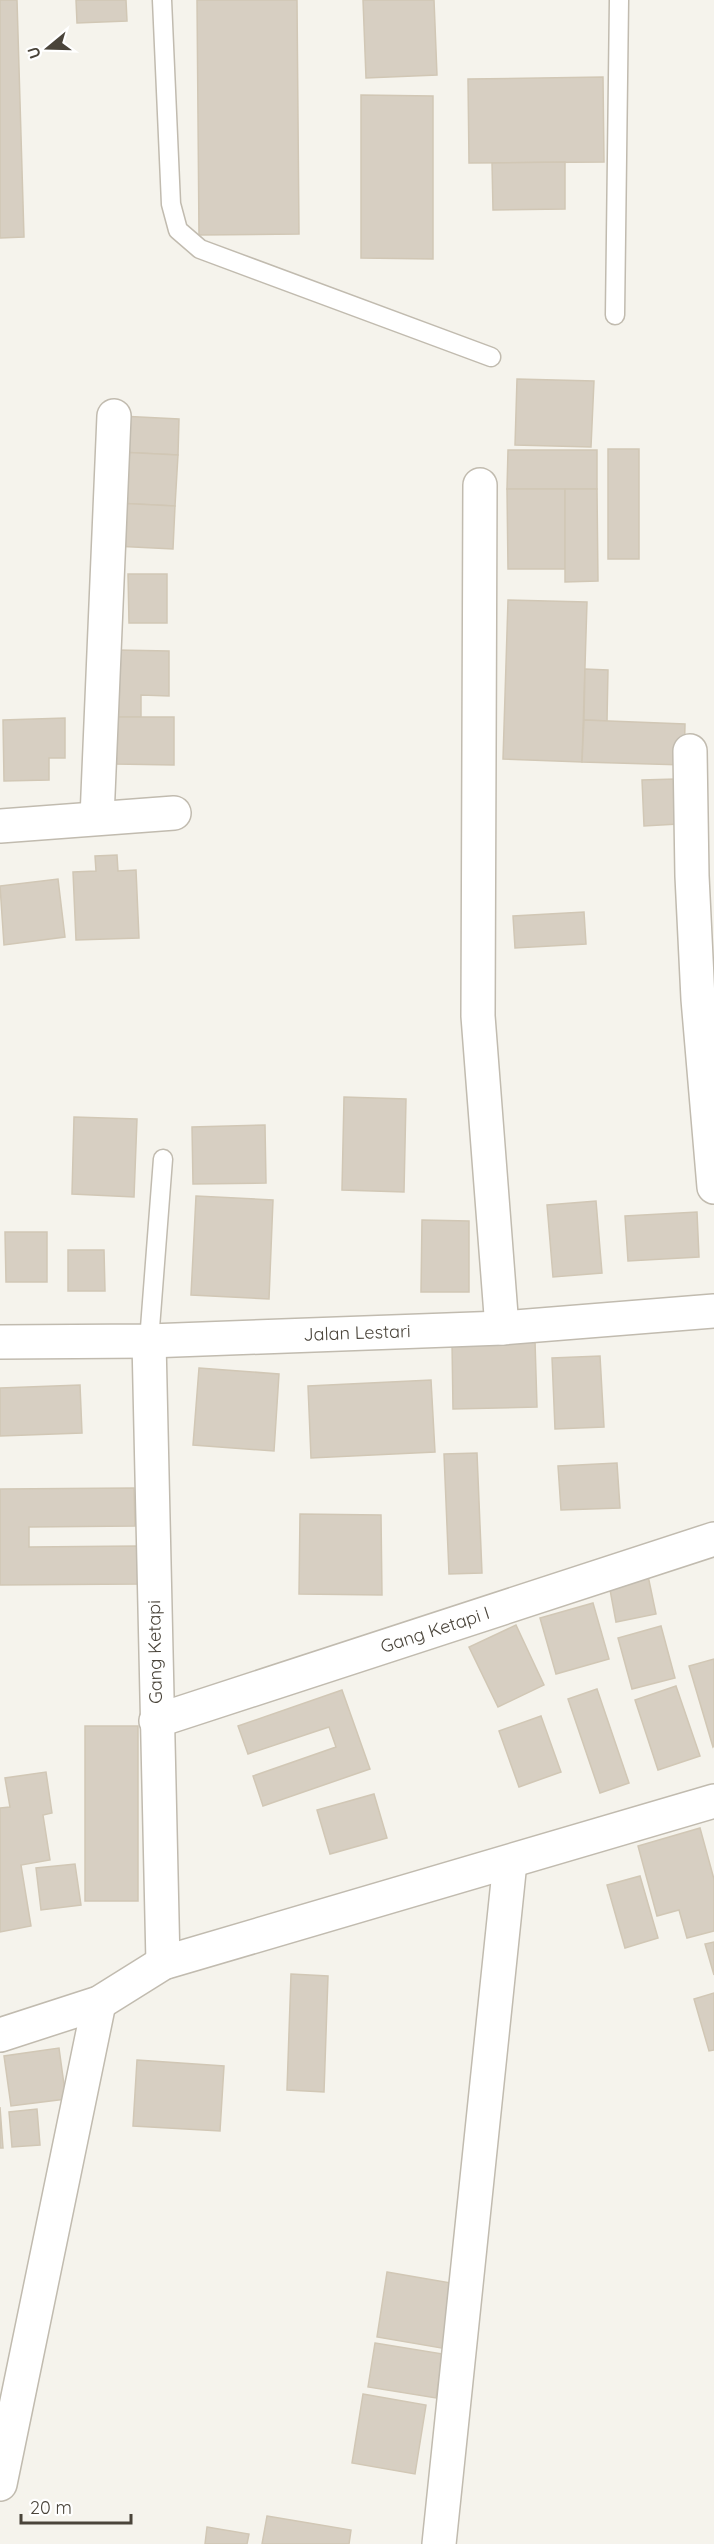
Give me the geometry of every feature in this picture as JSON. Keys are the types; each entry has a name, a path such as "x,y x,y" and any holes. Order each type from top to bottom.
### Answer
{"street":[{"path":"98,818 114,417"},
{"path":"480,485 478,1016 502,1328"},
{"path":"690,751 698,999 714,1187"},
{"path":"0,826 174,813"},
{"name":"Jalan Lestari","path":"0,1342 149,1341 502,1328 714,1311"},
{"name":"Gang Ketapi","path":"149,1341 163,1963"},
{"name":"Gang Ketapi I","path":"156,1721 714,1539"},
{"path":"0,2036 99,2002 163,1963 714,1801"},
{"path":"439,2544 510,1862"},
{"path":"0,2484 99,2002"}],"lane":[{"path":"162,0 171,204 178,230 200,249 491,357"},
{"path":"615,315 619,0"},
{"path":"149,1341 163,1159"}],"building":[{"path":"0,0 17,0 24,237 0,238"},
{"path":"76,0 126,0 127,21 77,23"},
{"path":"197,0 297,0 299,234 199,235"},
{"path":"363,0 434,0 437,75 366,78"},
{"path":"603,77 604,162 469,163 468,79"},
{"path":"361,95 433,96 433,259 361,258"},
{"path":"565,162 565,209 493,210 492,163"},
{"path":"517,379 594,381 591,447 515,445"},
{"path":"120,416 179,419 178,455 119,452"},
{"path":"608,449 639,449 639,559 608,559"},
{"path":"508,450 597,450 597,489 507,489"},
{"path":"119,452 178,455 175,506 116,503"},
{"path":"507,489 565,489 565,569 508,569"},
{"path":"565,489 597,489 598,581 565,582"},
{"path":"116,503 175,506 173,549 114,546"},
{"path":"128,574 167,574 167,623 129,623"},
{"path":"508,600 587,602 582,762 503,759"},
{"path":"116,650 169,651 169,696 141,695 141,717 116,717"},
{"path":"585,669 608,670 607,721 584,720"},
{"path":"116,717 174,717 174,765 115,764"},
{"path":"65,718 65,758 49,758 49,780 4,781 3,720"},
{"path":"584,720 685,724 684,765 582,762"},
{"path":"675,779 678,824 644,826 642,780"},
{"path":"117,855 118,871 136,870 139,938 76,940 73,872 96,871 95,856"},
{"path":"58,879 65,937 4,945 0,886"},
{"path":"584,912 586,944 515,948 513,916"},
{"path":"344,1097 406,1099 404,1192 342,1190"},
{"path":"74,1117 137,1119 134,1197 72,1194"},
{"path":"265,1125 266,1183 193,1184 192,1127"},
{"path":"196,1196 273,1200 269,1299 191,1295"},
{"path":"596,1201 602,1273 553,1277 547,1205"},
{"path":"697,1212 699,1257 628,1261 625,1216"},
{"path":"422,1220 469,1221 469,1292 421,1292"},
{"path":"5,1232 47,1232 47,1282 6,1282"},
{"path":"68,1250 104,1250 105,1291 68,1291"},
{"path":"535,1341 537,1407 453,1409 452,1343"},
{"path":"600,1356 604,1427 555,1429 552,1358"},
{"path":"199,1368 279,1374 274,1451 193,1445"},
{"path":"431,1380 435,1452 311,1458 308,1386"},
{"path":"80,1385 82,1433 0,1436 0,1388"},
{"path":"477,1453 482,1573 449,1574 444,1454"},
{"path":"617,1463 620,1508 561,1510 558,1466"},
{"path":"134,1488 135,1526 29,1527 29,1547 137,1546 138,1584 0,1585 0,1489"},
{"path":"300,1514 381,1515 382,1595 299,1594"},
{"path":"647,1571 656,1614 616,1622 608,1579"},
{"path":"593,1603 609,1659 556,1674 540,1618"},
{"path":"516,1625 544,1685 498,1707 469,1647"},
{"path":"661,1626 675,1678 632,1689 618,1638"},
{"path":"714,1659 714,1746 713,1747 689,1666"},
{"path":"676,1686 700,1756 658,1770 635,1700"},
{"path":"597,1689 629,1783 600,1793 568,1699"},
{"path":"342,1690 370,1769 263,1806 253,1776 336,1747 329,1727 248,1754 238,1726"},
{"path":"541,1716 561,1772 519,1787 499,1731"},
{"path":"85,1726 138,1726 138,1901 85,1901"},
{"path":"46,1772 52,1813 43,1815 50,1860 21,1865 31,1926 0,1932 0,1808 10,1807 5,1778"},
{"path":"374,1794 387,1838 330,1854 317,1810"},
{"path":"700,1828 714,1879 714,1931 687,1938 679,1910 657,1916 638,1846"},
{"path":"75,1864 81,1905 41,1910 36,1868"},
{"path":"640,1876 658,1938 625,1948 607,1885"},
{"path":"714,1942 714,1975 705,1944"},
{"path":"291,1974 328,1976 324,2092 287,2090"},
{"path":"714,1993 714,2050 709,2051 694,1999"},
{"path":"59,2048 66,2099 11,2106 4,2056"},
{"path":"137,2060 224,2066 220,2131 133,2126"},
{"path":"0,2107 3,2148 0,2148"},
{"path":"37,2109 40,2145 12,2147 9,2112"},
{"path":"387,2272 457,2284 447,2349 377,2337"},
{"path":"375,2343 443,2354 436,2398 368,2387"},
{"path":"363,2394 426,2405 415,2474 352,2463"},
{"path":"267,2516 351,2530 349,2544 262,2544"},
{"path":"207,2527 249,2534 247,2544 205,2544"}]}
